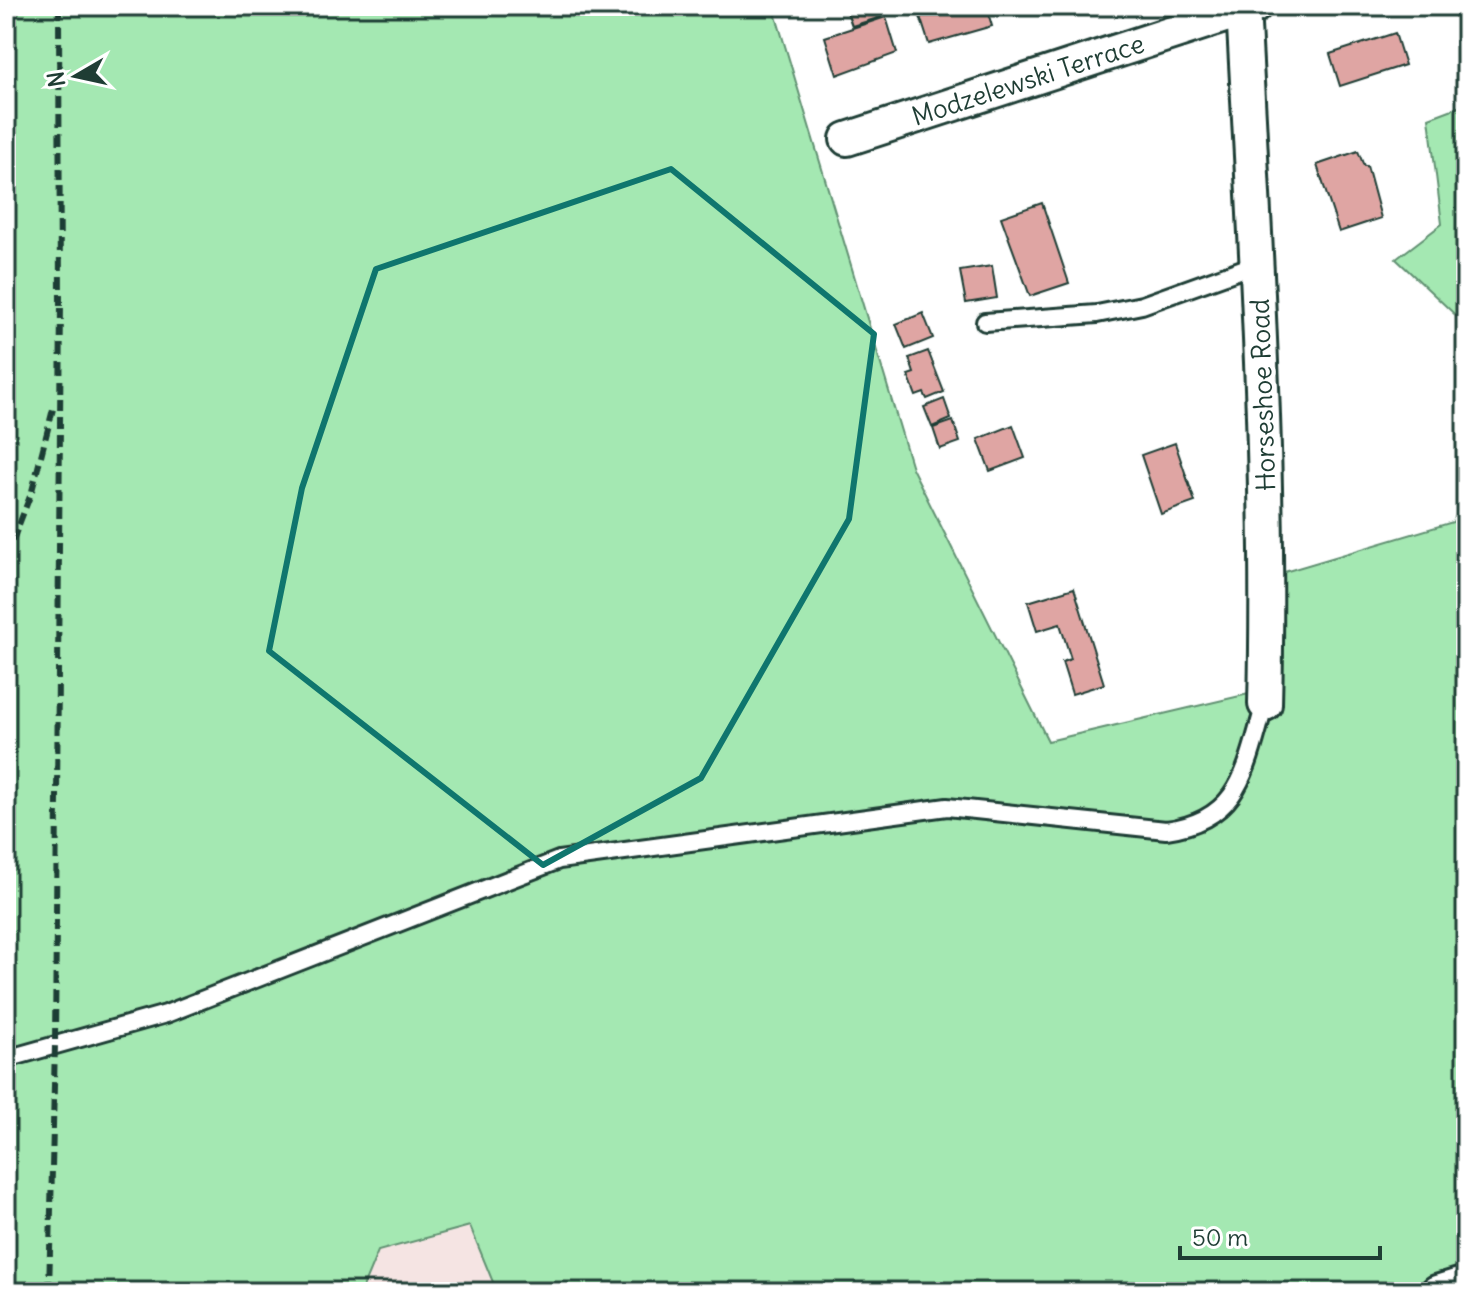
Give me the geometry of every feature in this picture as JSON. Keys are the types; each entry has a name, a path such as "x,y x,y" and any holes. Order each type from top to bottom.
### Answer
{"street":[{"name":"Modzelewski Terrace","path":"847,139 1247,7"},
{"name":"Horseshoe Road","path":"1247,7 1269,568 1265,704"},
{"path":"1437,1292 1466,1283"}],"lane":[{"path":"985,322 1097,314 1142,305 1259,263"},
{"name":"Horseshoe Road","path":"6,1059 166,1014 559,860 947,807 1166,830 1193,827 1218,814 1242,781 1265,704"}],"highlighted area":[{"path":"671,169 874,334 849,519 701,778 543,865 269,651 302,488 376,269"}],"shaded area":[{"path":"470,1226 497,1292 361,1292 378,1251"}],"green space":[{"path":"6,6 773,6 912,468 1048,741 1270,689 1264,578 1453,522 1466,494 1466,1283 1437,1292 497,1292 470,1226 378,1251 361,1292 6,1292"},
{"path":"1466,104 1466,325 1396,259 1442,224 1429,118"}],"building":[{"path":"878,6 881,17 852,26 847,12"},
{"path":"986,6 992,26 929,44 917,7"},
{"path":"1028,6 1055,6 1031,14"},
{"path":"886,17 897,53 837,75 825,37"},
{"path":"1395,33 1405,65 1340,86 1330,54"},
{"path":"1358,151 1364,166 1367,166 1381,218 1339,232 1317,165"},
{"path":"1042,203 1069,283 1030,296 1001,217"},
{"path":"992,266 997,298 966,303 960,271"},
{"path":"923,313 933,338 906,349 896,324"},
{"path":"928,351 944,392 927,399 924,393 916,396 908,375 914,373 909,358"},
{"path":"944,399 951,419 932,427 924,407"},
{"path":"953,421 960,442 940,449 933,428"},
{"path":"1013,425 1025,458 990,471 978,439"},
{"path":"1175,443 1195,502 1161,514 1141,455"},
{"path":"1074,588 1104,684 1072,694 1062,662 1071,659 1060,624 1037,631 1028,602"}],"railway":[{"path":"59,6 60,310"},
{"path":"49,1292 55,1044 61,301"},
{"path":"6,558 32,491 53,409"}]}
